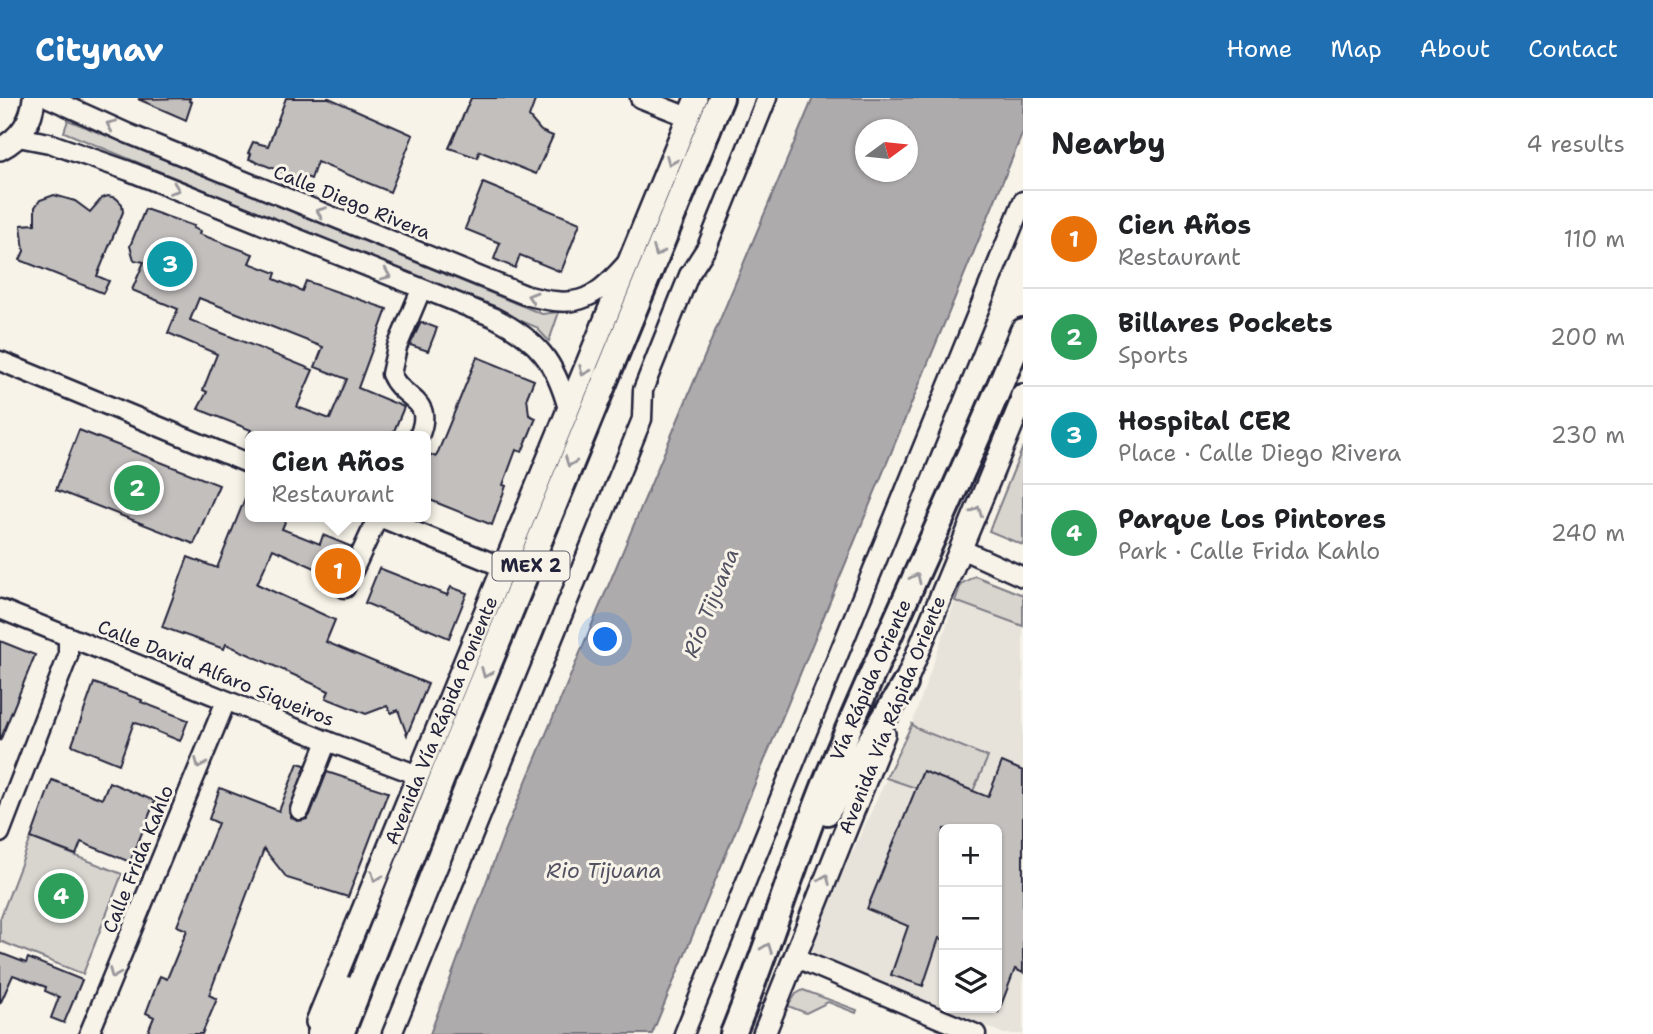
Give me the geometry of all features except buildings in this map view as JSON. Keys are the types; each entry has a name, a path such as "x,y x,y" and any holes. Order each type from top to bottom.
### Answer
{"highway":[{"name":"Avenida Vía Rápida Poniente","path":"341,1034 444,773 538,549 570,462 721,98"},
{"name":"Vía Rápida Oriente","path":"733,1034 834,763 968,463 1023,331"},
{"path":"799,857 905,684"},
{"path":"320,1034 387,919"},
{"path":"749,1034 750,992"}],"main road":[{"path":"9,143 27,124 34,98"},
{"name":"Avenida Vía Rápida Poniente","path":"312,1034 692,108"},
{"name":"Avenida Vía Rápida Oriente","path":"764,1034 1023,398"}],"street":[{"name":"Calle Diego Rivera","path":"49,98 256,186 542,300 562,303 582,300 612,280 632,258"},
{"path":"640,98 692,108"},
{"path":"392,1034 642,419 643,390 684,287 707,247 767,98"},
{"path":"9,143 49,143 142,176 493,317 524,335 553,367 561,382 568,409"},
{"path":"684,1034 1023,201"},
{"path":"421,290 397,347 391,374 398,386 414,397 423,410 424,422 421,431"},
{"path":"0,361 245,462"},
{"path":"345,588 377,522"},
{"path":"391,522 505,568"},
{"path":"961,549 1023,577"},
{"name":"Calle David Alfaro Siqueiros","path":"0,609 418,775"},
{"path":"0,833 75,639"},
{"name":"Calle Frida Kahlo","path":"89,1034 226,701"},
{"path":"300,810 327,741"},
{"path":"794,957 976,1034"}],"shaded area":[{"path":"68,120 542,314 559,312 549,341 536,327 64,132"},
{"path":"1023,447 1023,545 989,531"},
{"path":"975,576 1023,595 1023,1034 1004,1034 953,1013 1002,1013 1002,824 939,824 939,1007 815,956 809,945 912,724 961,584"},
{"path":"975,576 1023,595 1023,626 955,601 961,584"},
{"path":"912,724 988,757 973,791 923,771 916,788 886,778"},
{"path":"31,838 122,874 83,974 0,941 0,919"},
{"path":"803,990 857,1010 856,1013 828,1002 806,1013 788,1006 796,994"}],"water":[{"name":"Rio Tijuana","path":"813,98 1023,98 1023,132 652,1034 430,1034 504,834"}],"place":[{"name":"Hospital CER","path":"170,264"},
{"name":"Billares Pockets","path":"137,488"},
{"name":"Cien Años","path":"338,571"},
{"name":"Parque Los Pintores","path":"61,896"}],"water label":[{"name":"Río Tijuana","path":"711,603"}]}
